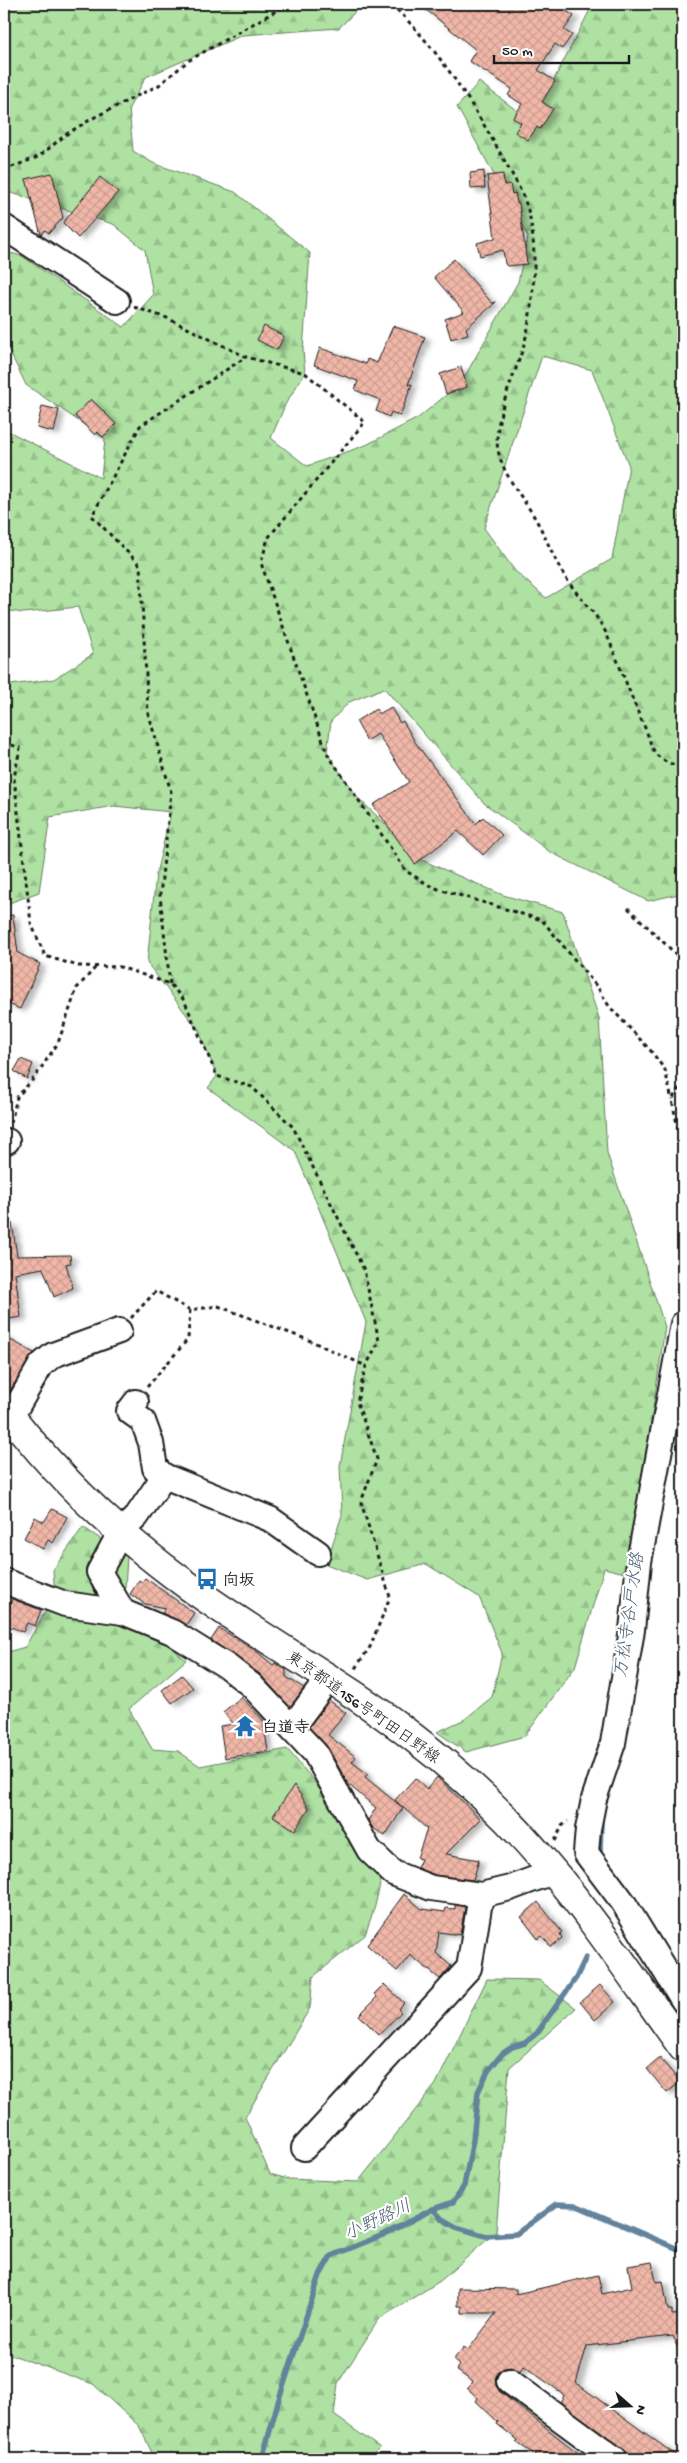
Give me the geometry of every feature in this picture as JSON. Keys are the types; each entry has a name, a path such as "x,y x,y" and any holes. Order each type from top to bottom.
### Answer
{"main road":[{"name":"東京都道156号町田日野線","path":"8,1412 58,1473 120,1533 178,1579 413,1737 456,1772 520,1835 553,1872 683,2048"}],"street":[{"path":"4,227 117,301"},
{"path":"683,1324 639,1562 632,1630 613,1743 594,1799 588,1829 586,1853 623,1902 683,2000"},
{"path":"8,1412 41,1365 53,1355 119,1331"},
{"path":"136,1402 129,1411 143,1421 151,1443 155,1468 164,1476 270,1519 318,1553"},
{"path":"123,1612 99,1572 120,1533 137,1516 164,1476"},
{"path":"4,1581 65,1604 123,1612 172,1632 201,1649 251,1685 315,1753 369,1850 393,1872 430,1888 481,1895 510,1888 553,1872"},
{"path":"292,1727 333,1683"},
{"path":"304,2148 469,1968 481,1895"},
{"path":"509,2381 614,2459"}],"path":[{"path":"4,170 38,157 68,133 95,116 159,85 188,62 288,4"},
{"path":"391,4 407,19 444,64 476,110 524,196 530,218 534,248 534,287 527,330 502,414 497,441 503,466 536,519 570,584 594,612 606,632 633,704 656,754 673,766 683,766"},
{"path":"117,301 167,318 246,357 305,373 366,422 268,538 261,563 327,753 406,871 432,887 542,920 598,988 608,1006 651,1051 665,1070 683,1152"},
{"path":"170,984 160,896 171,792 148,712 140,565 92,516 140,426 246,357"},
{"path":"4,742 20,748 14,778 31,923 45,956 78,966 120,967 170,984 184,1000 217,1076 252,1088 293,1127 364,1270 379,1341 366,1366 357,1402 377,1460 361,1502 390,1597 370,1647 360,1664 333,1683"},
{"path":"628,908 683,961"},
{"path":"5,1141 18,1097 35,1077 58,1043 77,988 96,966"},
{"path":"672,1100 683,1081"},
{"path":"119,1331 156,1290 190,1310 218,1306 311,1341 366,1366"},
{"path":"136,1402 188,1339 190,1310"}],"green space":[{"path":"4,4 363,4 339,28 243,35 146,77 129,108 133,151 153,163 235,192 310,253 303,350 305,373 286,403 271,438 307,466 366,445 418,418 461,383 518,282 528,237 457,107 479,82 532,122 593,4 683,4 683,893 648,901 550,852 484,803 384,688 349,702 331,721 327,753 356,796 424,861 503,895 563,912 599,1018 607,1153 665,1327 629,1574 604,1568 575,1667 525,1736 466,1752 437,1732 465,1719 492,1697 502,1653 479,1597 426,1564 367,1580 326,1564 342,1515 340,1466 366,1322 295,1151 208,1088 217,1076 199,1031 147,963 156,874 171,812 114,806 50,817 39,892 4,905 4,699 11,685 54,679 93,654 78,607 23,613 4,610 4,429 101,478 105,439 26,385 4,340 4,254 6,252 22,256 124,327 153,295 145,250 113,224 11,193 4,188","holes":["542,356 592,370 629,466 612,559 546,598 515,571 484,528"]},
{"path":"83,1527 127,1557 124,1605 186,1660 129,1709 152,1749 178,1751 200,1766 287,1749 310,1776 382,1876 375,1906 365,1935 313,1977 310,2008 245,2117 270,2174 288,2179 358,2182 436,2084 487,1979 539,1980 576,2008 509,2068 496,2232 440,2281 379,2319 338,2383 334,2415 380,2448 369,2459 155,2459 139,2426 93,2384 4,2352 4,1653 25,1647 55,1595 53,1570"}],"building":[{"path":"419,4 555,4 574,16 564,30 572,35 562,49 555,44 538,70 555,81 542,102 553,109 540,129 537,127 528,140 515,132 521,123 513,118 522,104 508,95 512,89 469,61 476,50"},
{"path":"484,171 485,188 471,189 470,173"},
{"path":"52,173 63,218 49,233 45,230 41,235 26,179"},
{"path":"503,174 504,185 510,184 512,194 515,193 517,203 519,203 527,264 507,266 503,250 480,256 477,243 495,238 487,176"},
{"path":"100,177 118,192 78,238 63,223"},
{"path":"454,259 492,303 496,302 466,328 468,334 451,339 445,319 464,312 434,277"},
{"path":"264,326 284,336 277,350 257,340"},
{"path":"393,326 425,337 408,385 412,384 400,416 391,412 389,417 376,411 380,400 355,390 358,381 314,365 320,348 366,364 367,359 377,363"},
{"path":"461,367 467,387 446,394 440,374"},
{"path":"91,399 116,424 103,437 98,432 95,435 75,416"},
{"path":"42,406 59,410 54,432 37,428"},
{"path":"391,707 400,723 403,721 415,742 476,824 483,817 502,835 483,855 458,831 415,864 373,805 409,782 378,734 367,741 356,721 376,709 379,714"},
{"path":"13,915 18,953 40,964 20,1009 4,1002 4,916"},
{"path":"21,1059 33,1064 27,1079 14,1071"},
{"path":"12,1223 17,1256 70,1255 71,1263 66,1264 73,1288 54,1297 43,1268 15,1273 21,1317 4,1320 4,1224"},
{"path":"4,1336 34,1353 9,1392 5,1392"},
{"path":"52,1509 67,1517 53,1543 48,1540 43,1549 24,1538 35,1517 44,1522"},
{"path":"145,1578 194,1613 186,1625 162,1613 166,1608 145,1604 130,1594 139,1580 142,1582"},
{"path":"12,1599 41,1610 35,1626 27,1623 23,1632 4,1624 4,1618"},
{"path":"219,1628 256,1651 273,1665 275,1663 286,1670 286,1677 304,1688 290,1707 260,1674 211,1640"},
{"path":"182,1675 193,1688 172,1703 162,1690"},
{"path":"241,1697 263,1720 268,1751 225,1758 220,1726 234,1724 223,1712"},
{"path":"329,1700 346,1713 328,1735 356,1757 352,1762 368,1774 365,1777 403,1808 385,1836 373,1828 368,1820 376,1808 348,1784 327,1746 309,1727"},
{"path":"437,1777 481,1819 446,1854 479,1860 473,1880 435,1875 417,1868 421,1859 417,1858 427,1829 395,1800 415,1778 427,1789"},
{"path":"294,1785 309,1808 295,1830 273,1816"},
{"path":"404,1894 422,1909 445,1912 446,1908 455,1909 455,1905 465,1907 460,1935 439,1932 436,1953 451,1966 440,1979 410,1955 397,1971 367,1945"},
{"path":"538,1902 562,1932 560,1934 562,1938 551,1947 542,1936 538,1939 521,1917"},
{"path":"384,1984 404,2003 398,2009 401,2012 379,2035 359,2015 377,1997 374,1994"},
{"path":"600,1985 615,2002 595,2020 580,2002"},
{"path":"660,2058 680,2082 667,2093 647,2069"},
{"path":"652,2262 656,2282 663,2281 668,2310 672,2310 672,2315 683,2314 683,2358 672,2336 587,2346 576,2383 681,2459 638,2459 560,2402 564,2396 562,2393 524,2366 520,2372 511,2367 504,2368 498,2372 495,2379 496,2386 500,2392 586,2459 541,2459 516,2442 518,2440 497,2424 498,2422 476,2401 478,2398 467,2388 473,2382 456,2370 459,2365 453,2360 464,2347 468,2350 496,2313 462,2313 462,2306 458,2306 458,2288 516,2289 516,2294 598,2275 602,2294 632,2287 628,2266"}],"waterway":[{"name":"万松寺谷戸水路","path":"681,1066 683,1062"},
{"name":"万松寺谷戸水路","path":"600,1852 601,1821"},
{"name":"万松寺谷戸水路","path":"433,2209 453,2202 464,2186 473,2140 478,2092 488,2071 502,2054 512,2047 525,2043 537,2033 576,1978 586,1957"},
{"name":"小野路川","path":"262,2459 278,2402 320,2275 331,2256 383,2235 433,2209 442,2219 456,2227 486,2236 516,2234 557,2204 575,2205 683,2251"}],"place":[{"name":"向坂","path":"207,1579"},
{"name":"白道寺","path":"245,1726"}]}
